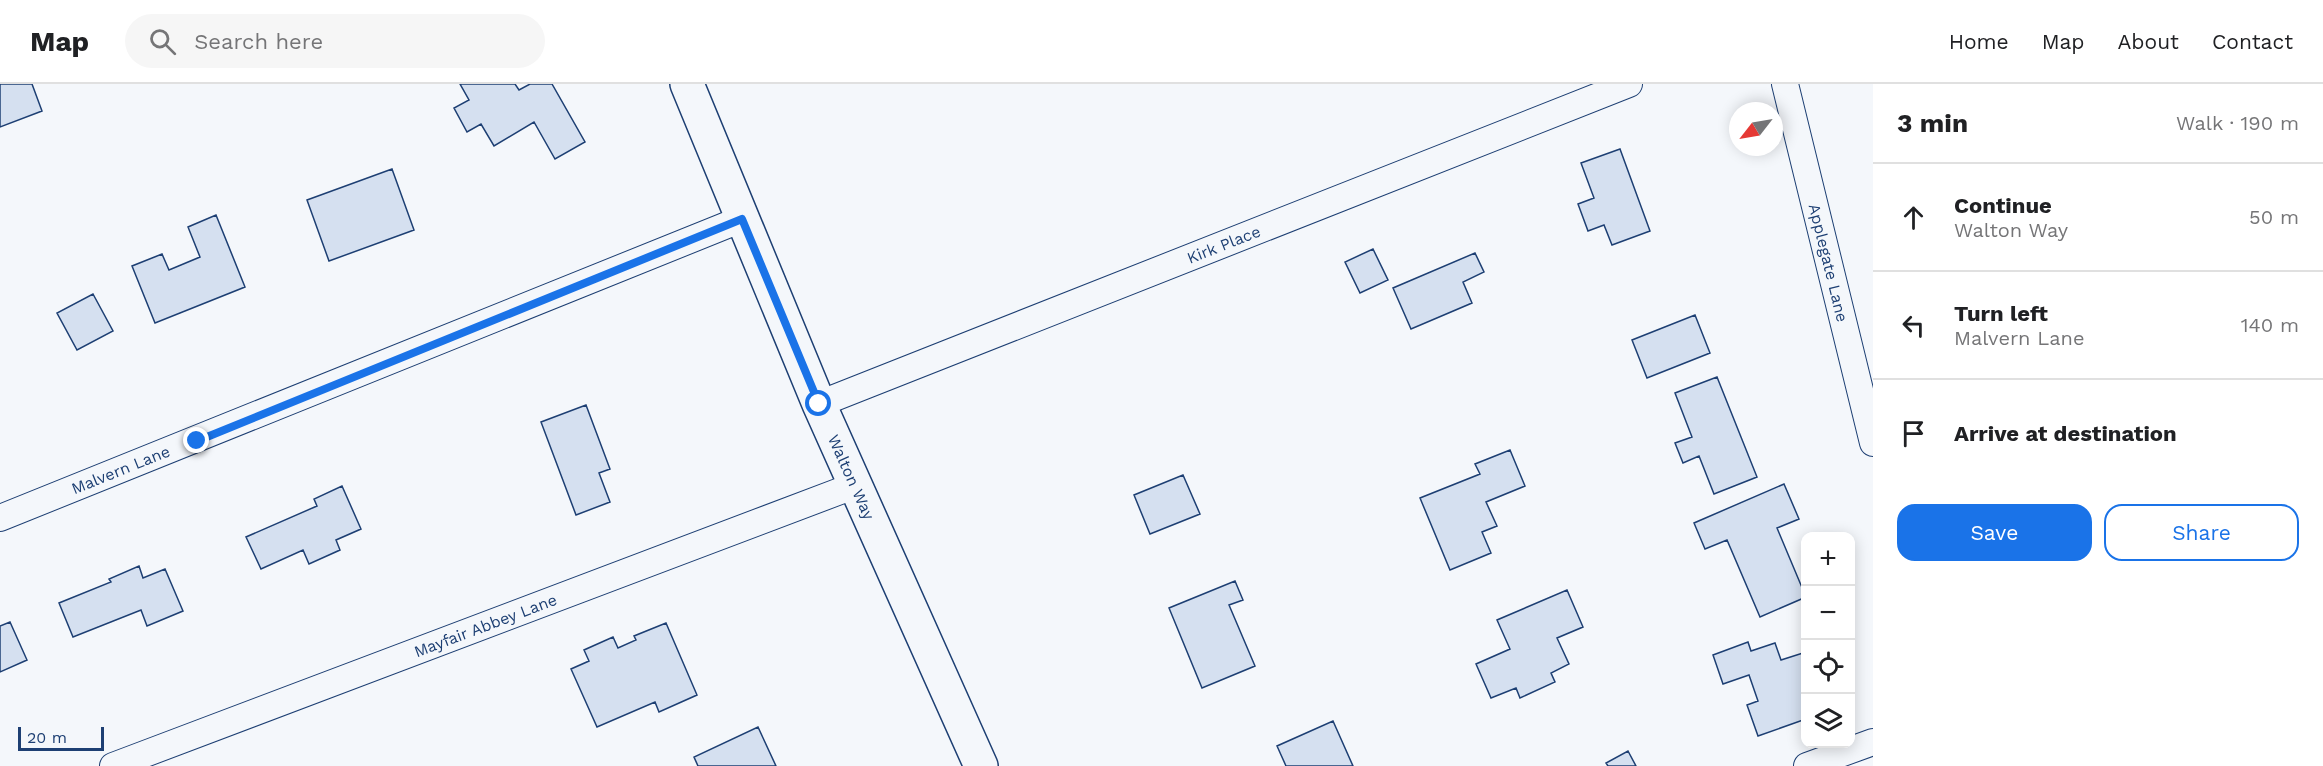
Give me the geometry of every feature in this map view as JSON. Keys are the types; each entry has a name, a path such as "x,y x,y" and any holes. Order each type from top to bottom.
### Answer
{"main road":[{"name":"Walton Way","path":"687,84 819,404 981,766"}],"street":[{"name":"Kirk Place","path":"819,404 1629,84"},
{"name":"Applegate Lane","path":"1785,84 1873,443"},
{"name":"Malvern Lane","path":"0,518 208,437 742,219"},
{"name":"Mayfair Abbey Lane","path":"113,766 856,485"},
{"path":"1807,766 1873,741"}],"building":[{"path":"0,84 32,84 42,111 0,127"},
{"path":"460,84 515,84 519,90 530,84 552,84 585,142 555,159 534,122 494,146 481,124 467,132 454,108 469,100"},
{"path":"1620,149 1650,231 1612,245 1604,225 1588,231 1578,204 1594,198 1581,163"},
{"path":"392,169 414,230 329,261 307,200"},
{"path":"216,215 245,287 155,323 132,266 162,254 169,270 200,257 188,227"},
{"path":"1373,249 1388,280 1360,293 1345,262"},
{"path":"1475,253 1484,272 1463,282 1472,303 1411,329 1393,288"},
{"path":"93,294 113,331 77,350 57,313"},
{"path":"1695,315 1710,353 1647,378 1632,340"},
{"path":"1717,377 1757,477 1714,494 1699,456 1683,463 1675,443 1692,437 1675,393"},
{"path":"586,405 610,469 599,473 610,502 576,515 541,422"},
{"path":"1510,450 1525,486 1486,502 1497,526 1482,532 1491,553 1450,570 1420,498 1480,474 1475,464"},
{"path":"1183,475 1200,514 1150,534 1134,495"},
{"path":"1784,484 1799,519 1777,528 1801,585 1801,599 1760,617 1727,540 1705,549 1694,523"},
{"path":"342,486 361,529 336,540 340,550 309,564 303,550 261,569 246,537 317,506 314,499"},
{"path":"139,566 143,578 165,569 183,611 147,626 141,610 73,637 59,603 111,582 109,579"},
{"path":"1235,581 1243,600 1229,605 1255,666 1202,688 1169,608"},
{"path":"1567,590 1583,627 1557,638 1569,664 1551,673 1555,682 1520,698 1516,688 1491,698 1476,664 1510,649 1497,620"},
{"path":"10,622 27,660 0,672 0,626"},
{"path":"666,623 697,695 659,712 655,702 597,727 571,669 589,661 584,650 613,637 618,648 636,640 634,636"},
{"path":"1748,642 1751,651 1775,643 1781,660 1801,654 1801,721 1758,736 1747,705 1758,701 1749,675 1723,684 1713,655"},
{"path":"1333,721 1353,766 1286,766 1277,746"},
{"path":"758,727 776,766 698,766 694,757"},
{"path":"1628,751 1636,766 1608,766 1606,763"}],"route":[{"path":"197,441 742,219 819,404"}]}
